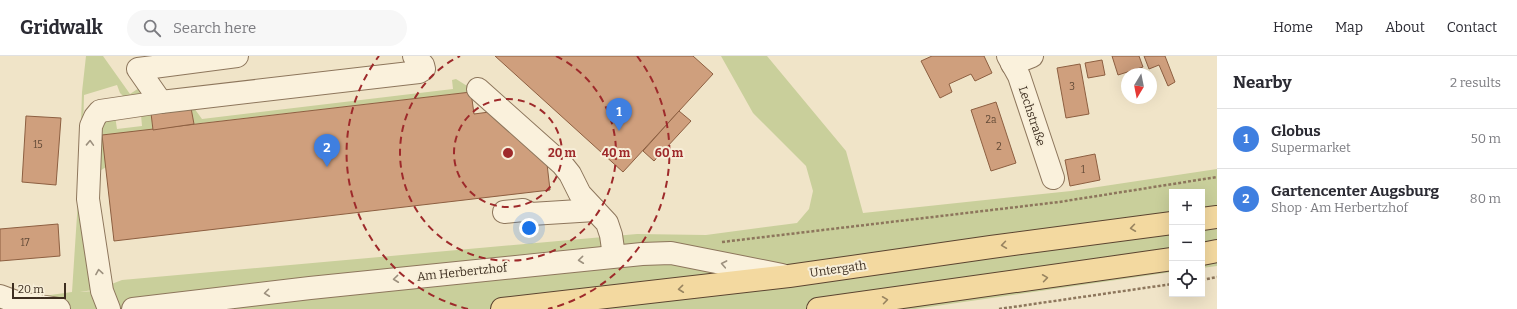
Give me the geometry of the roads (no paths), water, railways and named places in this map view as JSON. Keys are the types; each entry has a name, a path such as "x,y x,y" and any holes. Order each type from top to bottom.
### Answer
{"main road":[{"path":"1205,219 1217,217"},
{"name":"Untergath","path":"502,309 789,276 1169,223"},
{"path":"1205,253 1217,251"},
{"path":"818,309 1169,260"},
{"path":"1205,262 1217,262"},
{"path":"1150,263 1169,263"}],"street":[{"path":"161,102 138,69 237,56"},
{"path":"109,309 102,291 88,199 91,126 95,117 100,111 161,102 419,72 424,69 423,65 414,56"},
{"path":"1010,60 1032,56"},
{"name":"Lechstraße","path":"1010,60 1019,76 1053,178"},
{"path":"478,89 562,164 570,174 580,194"},
{"path":"547,166 580,194 596,210 606,223 611,235 614,256"},
{"path":"504,212 523,210 531,214 596,210"},
{"name":"Am Herbertzhof","path":"132,309 310,288 614,256 671,253 789,276"},
{"path":"0,296 20,303 59,309"}],"place":[{"name":"Globus","path":"619,131"},
{"name":"Gartencenter Augsburg","path":"327,167"}]}
